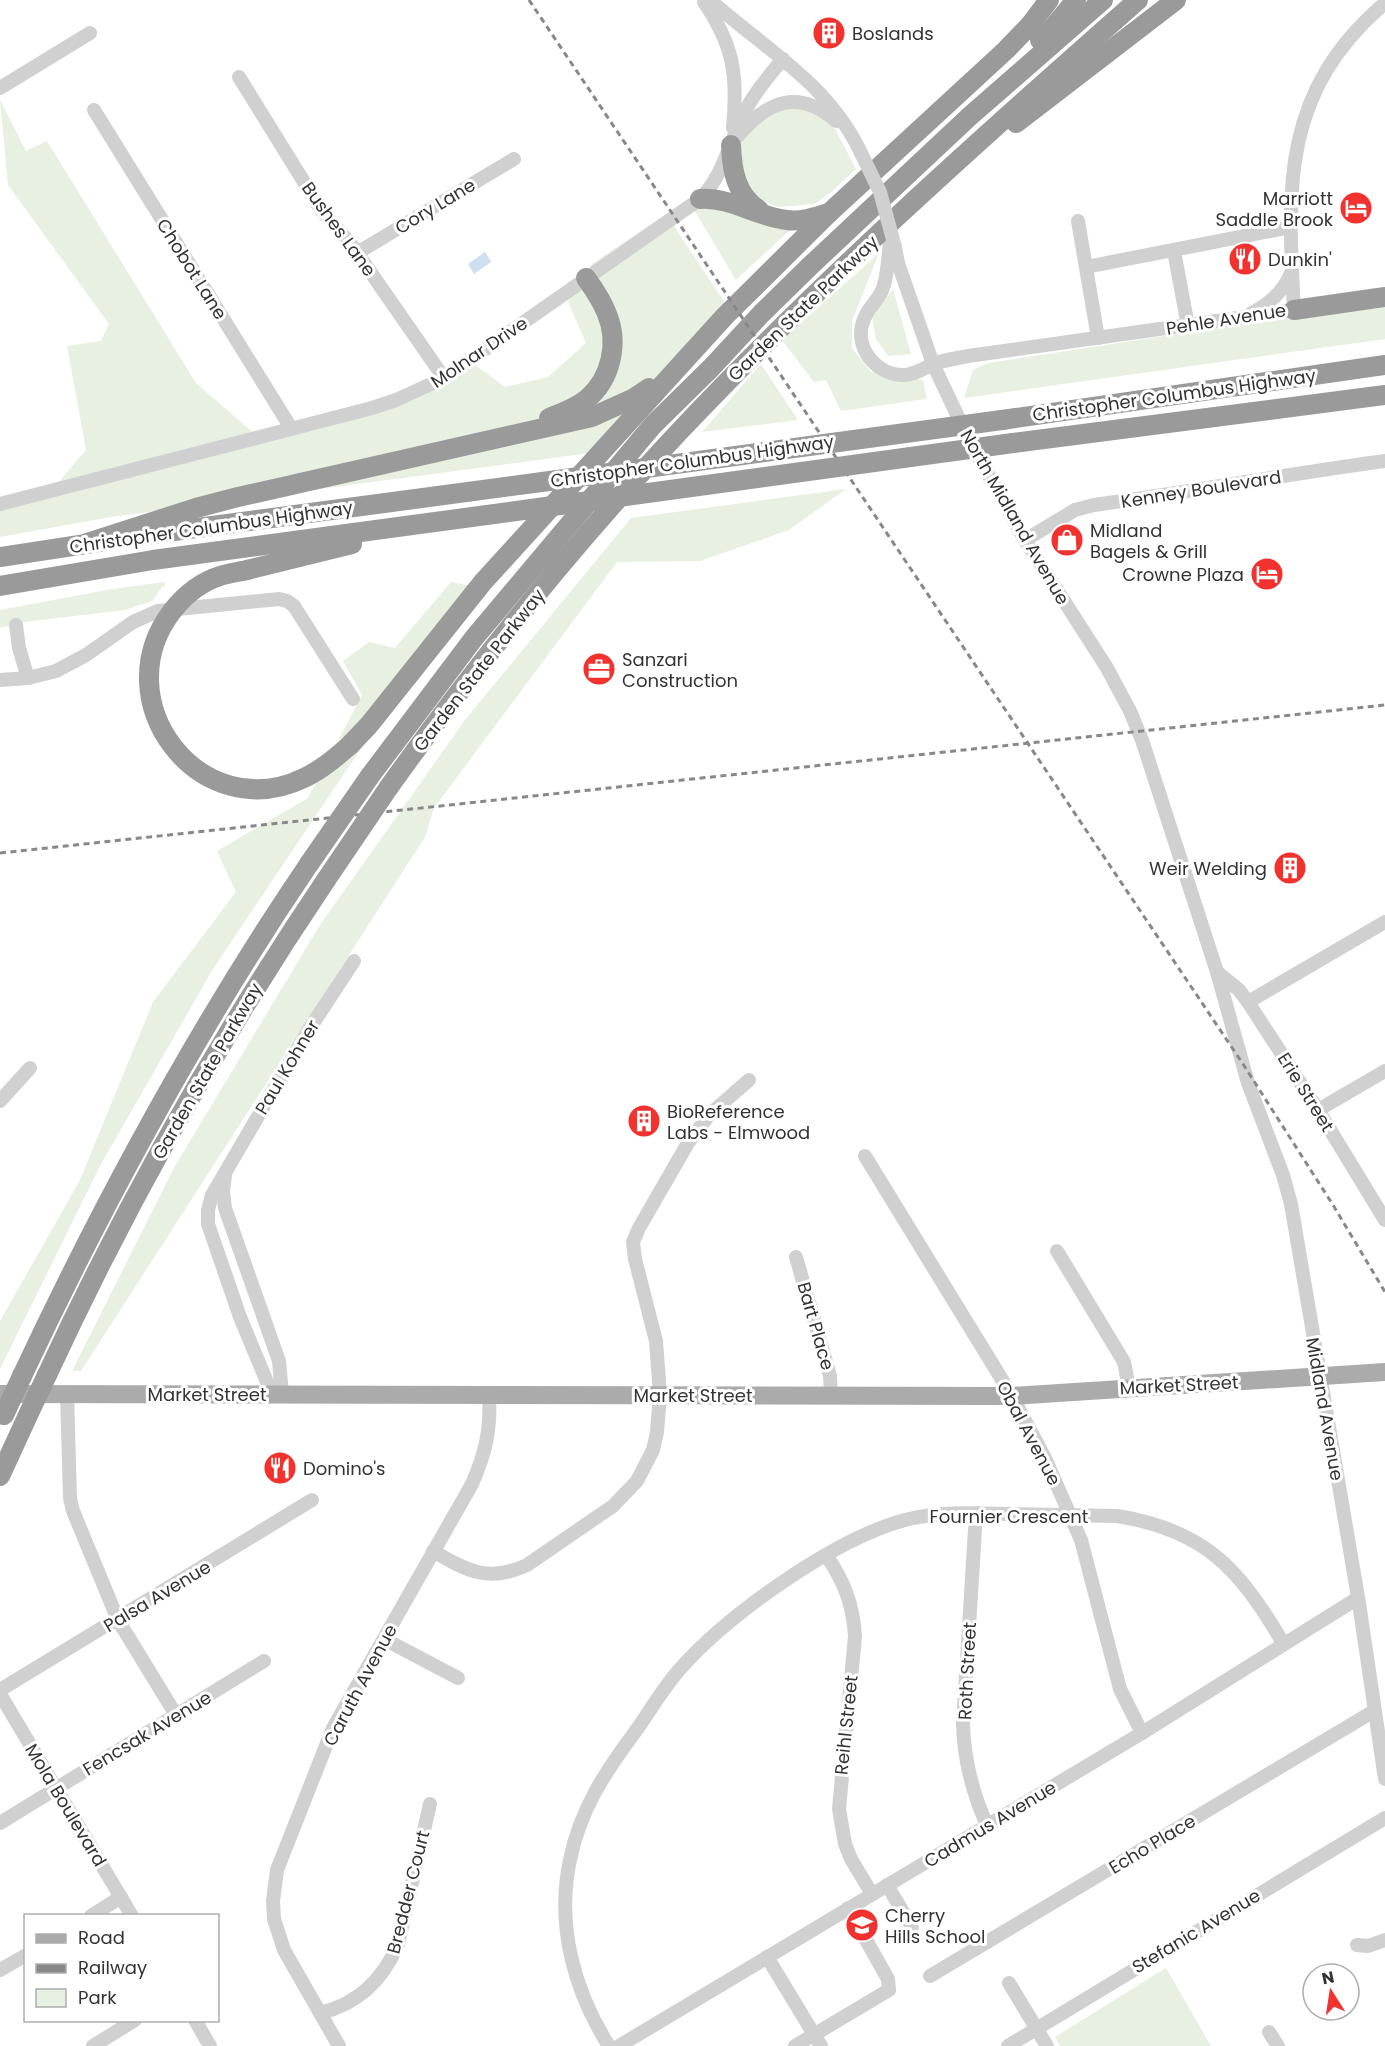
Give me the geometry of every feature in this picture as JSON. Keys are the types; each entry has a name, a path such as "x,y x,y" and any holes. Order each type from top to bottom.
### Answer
{"highway":[{"path":"329,476 573,422 614,409 634,398 655,384 830,213 1006,50 1030,25 1049,0"},
{"path":"970,116 998,76 1051,30 1076,0"},
{"name":"Garden State Parkway","path":"2,1420 104,1210 173,1083 245,963 309,864 370,776 482,629 653,425 769,306 970,116 1103,0"},
{"name":"Garden State Parkway","path":"0,1476 114,1238 197,1084 269,964 389,787 499,642 644,471 777,332 1007,116 1138,0"},
{"path":"916,200 1176,0"},
{"path":"731,145 733,171 744,197 769,216"},
{"path":"700,199 720,200 790,221 830,213"},
{"path":"87,543 196,508 532,424 567,411 587,399 599,386 608,370 612,353 612,333 608,315 586,278"},
{"path":"1294,310 1379,299"},
{"path":"439,522 220,576 198,586 181,600 165,620 156,638 149,662 149,687 154,712 165,736 183,759 204,774 230,784 252,788 279,786 304,778 329,763 369,725 483,582 725,316"},
{"name":"Christopher Columbus Highway","path":"0,557 87,543 1385,366"},
{"name":"Christopher Columbus Highway","path":"0,586 153,560 1385,395"}],"main road":[{"name":"Market Street","path":"0,1394 1012,1395 1385,1372"}],"street":[{"path":"703,0 725,35 735,72 735,112 731,145"},
{"name":"North Midland Avenue","path":"710,0 817,89 850,130 880,192 892,232 892,265 933,364 975,450 1025,540 1107,668 1130,711 1142,741 1217,972 1238,1047"},
{"name":"Pehle Avenue","path":"892,265 883,290 865,316 861,330 866,355 874,365 887,372 902,375 918,372 933,364 968,356 1294,310 1291,227 1295,153 1309,103 1333,57 1366,19 1385,3"},
{"path":"0,88 90,33"},
{"name":"Molnar Drive","path":"0,504 396,400 444,378 700,199 709,190 746,108 783,59"},
{"name":"Bushes Lane","path":"239,77 322,211 357,253 444,378"},
{"path":"731,145 749,123 764,111 779,104 795,101 811,104 826,112 842,126 861,153"},
{"name":"Chobot Lane","path":"94,110 291,428"},
{"name":"Cory Lane","path":"357,253 514,159"},
{"path":"1078,221 1098,338"},
{"path":"1086,267 1291,227"},
{"path":"1174,251 1188,326"},
{"path":"1243,317 1262,308 1276,297 1288,282 1292,272"},
{"name":"Kenney Boulevard","path":"1025,540 1075,510 1094,505 1385,461"},
{"path":"0,680 28,678 56,671 86,655 133,622 158,611 279,599 294,606 353,699"},
{"path":"16,625 19,648 28,678"},
{"path":"1248,1002 1385,922"},
{"name":"Paul Kohner","path":"277,1394 240,1317 208,1224 208,1210 212,1195 308,1031 354,962"},
{"name":"Erie Street","path":"1217,972 1239,990 1248,1002 1384,1218"},
{"name":"Midland Avenue","path":"1238,1047 1248,1083 1283,1175 1291,1204 1358,1598 1385,1779"},
{"path":"0,1101 30,1068"},
{"path":"1318,1110 1385,1071"},
{"path":"433,1551 462,1568 476,1573 504,1573 527,1565 604,1513 627,1494 646,1466 657,1432 660,1395 656,1341 638,1277 633,1242 688,1143 710,1115 749,1080"},
{"name":"Obal Avenue","path":"865,1156 1012,1395 1045,1458 1081,1540 1120,1689 1142,1732"},
{"name":"Paul Kohner","path":"225,1174 223,1191 225,1208 279,1361 277,1394"},
{"path":"1057,1251 1124,1362 1129,1388"},
{"name":"Bart Place","path":"796,1257 830,1376 831,1396"},
{"path":"68,1394 70,1498 73,1511 118,1620 176,1715"},
{"name":"Caruth Avenue","path":"339,2046 284,1950 278,1935 274,1910 274,1885 277,1870 333,1728 472,1484 481,1463 491,1420 489,1394"},
{"name":"Palsa Avenue","path":"0,1692 312,1500"},
{"name":"Fournier Crescent","path":"609,2046 592,2019 581,1993 567,1939 566,1888 575,1837 586,1809 606,1771 680,1670 712,1638 794,1575 864,1535 905,1520 931,1515 976,1513 1118,1516 1176,1532 1217,1556 1246,1585 1283,1643"},
{"name":"Roth Street","path":"976,1513 964,1743 971,1783 987,1826"},
{"name":"Reihl Street","path":"826,1556 845,1586 854,1619 855,1636 844,1768 839,1790 840,1826 850,1859 872,1894"},
{"name":"Cadmus Avenue","path":"619,2046 987,1826 1358,1598"},
{"path":"384,1639 458,1678"},
{"name":"Fencsak Avenue","path":"0,1823 264,1662"},
{"name":"Mola Boulevard","path":"0,1692 131,1914"},
{"name":"Echo Place","path":"930,1976 1374,1711"},
{"name":"Bredder Court","path":"320,2013 347,2004 359,1997 382,1974 392,1959 398,1944 430,1804"},
{"name":"Stefanic Avenue","path":"1008,2046 1385,1818"},
{"path":"887,1885 912,1927"},
{"path":"94,1914 121,1897"},
{"path":"795,2046 817,2041 889,1990 888,1979 848,1908"},
{"path":"1357,1945 1368,1946 1385,1940"},
{"path":"0,1970 24,1956"},
{"path":"767,1957 817,2041"},
{"path":"1009,1983 1047,2046"},
{"path":"93,2046 132,2022"},
{"path":"196,2022 210,2046"},
{"path":"1269,2031 1278,2046"}],"green space":[{"path":"0,100 26,151 47,141 196,383 258,437 360,410 470,361 505,387 548,377 586,343 568,302 592,264 666,214 725,303 597,452 111,517 0,537 0,503 52,490 86,450 67,346 101,341 109,324 8,185"},
{"path":"786,106 814,108 835,129 856,169 815,204 778,207 753,196 741,179 738,147 753,124"},
{"path":"716,202 791,229 736,280 693,208"},
{"path":"879,253 852,321 852,348 871,372 923,380 927,399 841,411 826,380 814,382 782,340"},
{"path":"893,289 911,354 888,356 876,339 872,317"},
{"path":"1385,306 1385,339 964,398 973,370 988,363 1216,328"},
{"path":"761,364 798,420 702,432"},
{"path":"846,489 789,530 700,561 617,562 434,808 425,837 81,1371 72,1371 175,1166 320,925 465,720 631,518"},
{"path":"165,582 165,586 152,601 125,610 24,622 0,628 0,610 112,589"},
{"path":"451,582 486,589 364,744 213,969 101,1164 0,1369 0,1321 80,1180 153,1002 236,892 217,851 308,798 362,695 343,661 369,642 395,648"},
{"path":"1166,1968 1211,2046 1060,2046 1055,2037"}],"water":[{"path":"485,252 491,262 474,274 468,264"}],"railway":[{"path":"529,0 1243,1064 1333,1205 1385,1292"},
{"path":"0,853 1385,705"}],"place":[{"name":"Boslands","path":"829,33"},
{"name":"Marriott Saddle Brook","path":"1356,208"},
{"name":"Dunkin'","path":"1245,259"},
{"name":"Midland Bagels & Grill","path":"1067,540"},
{"name":"Crowne Plaza","path":"1267,574"},
{"name":"Sanzari Construction","path":"599,669"},
{"name":"Weir Welding","path":"1290,868"},
{"name":"BioReference Labs - Elmwood","path":"644,1121"},
{"name":"Domino's","path":"280,1468"},
{"name":"Cherry Hills School","path":"862,1925"}]}
